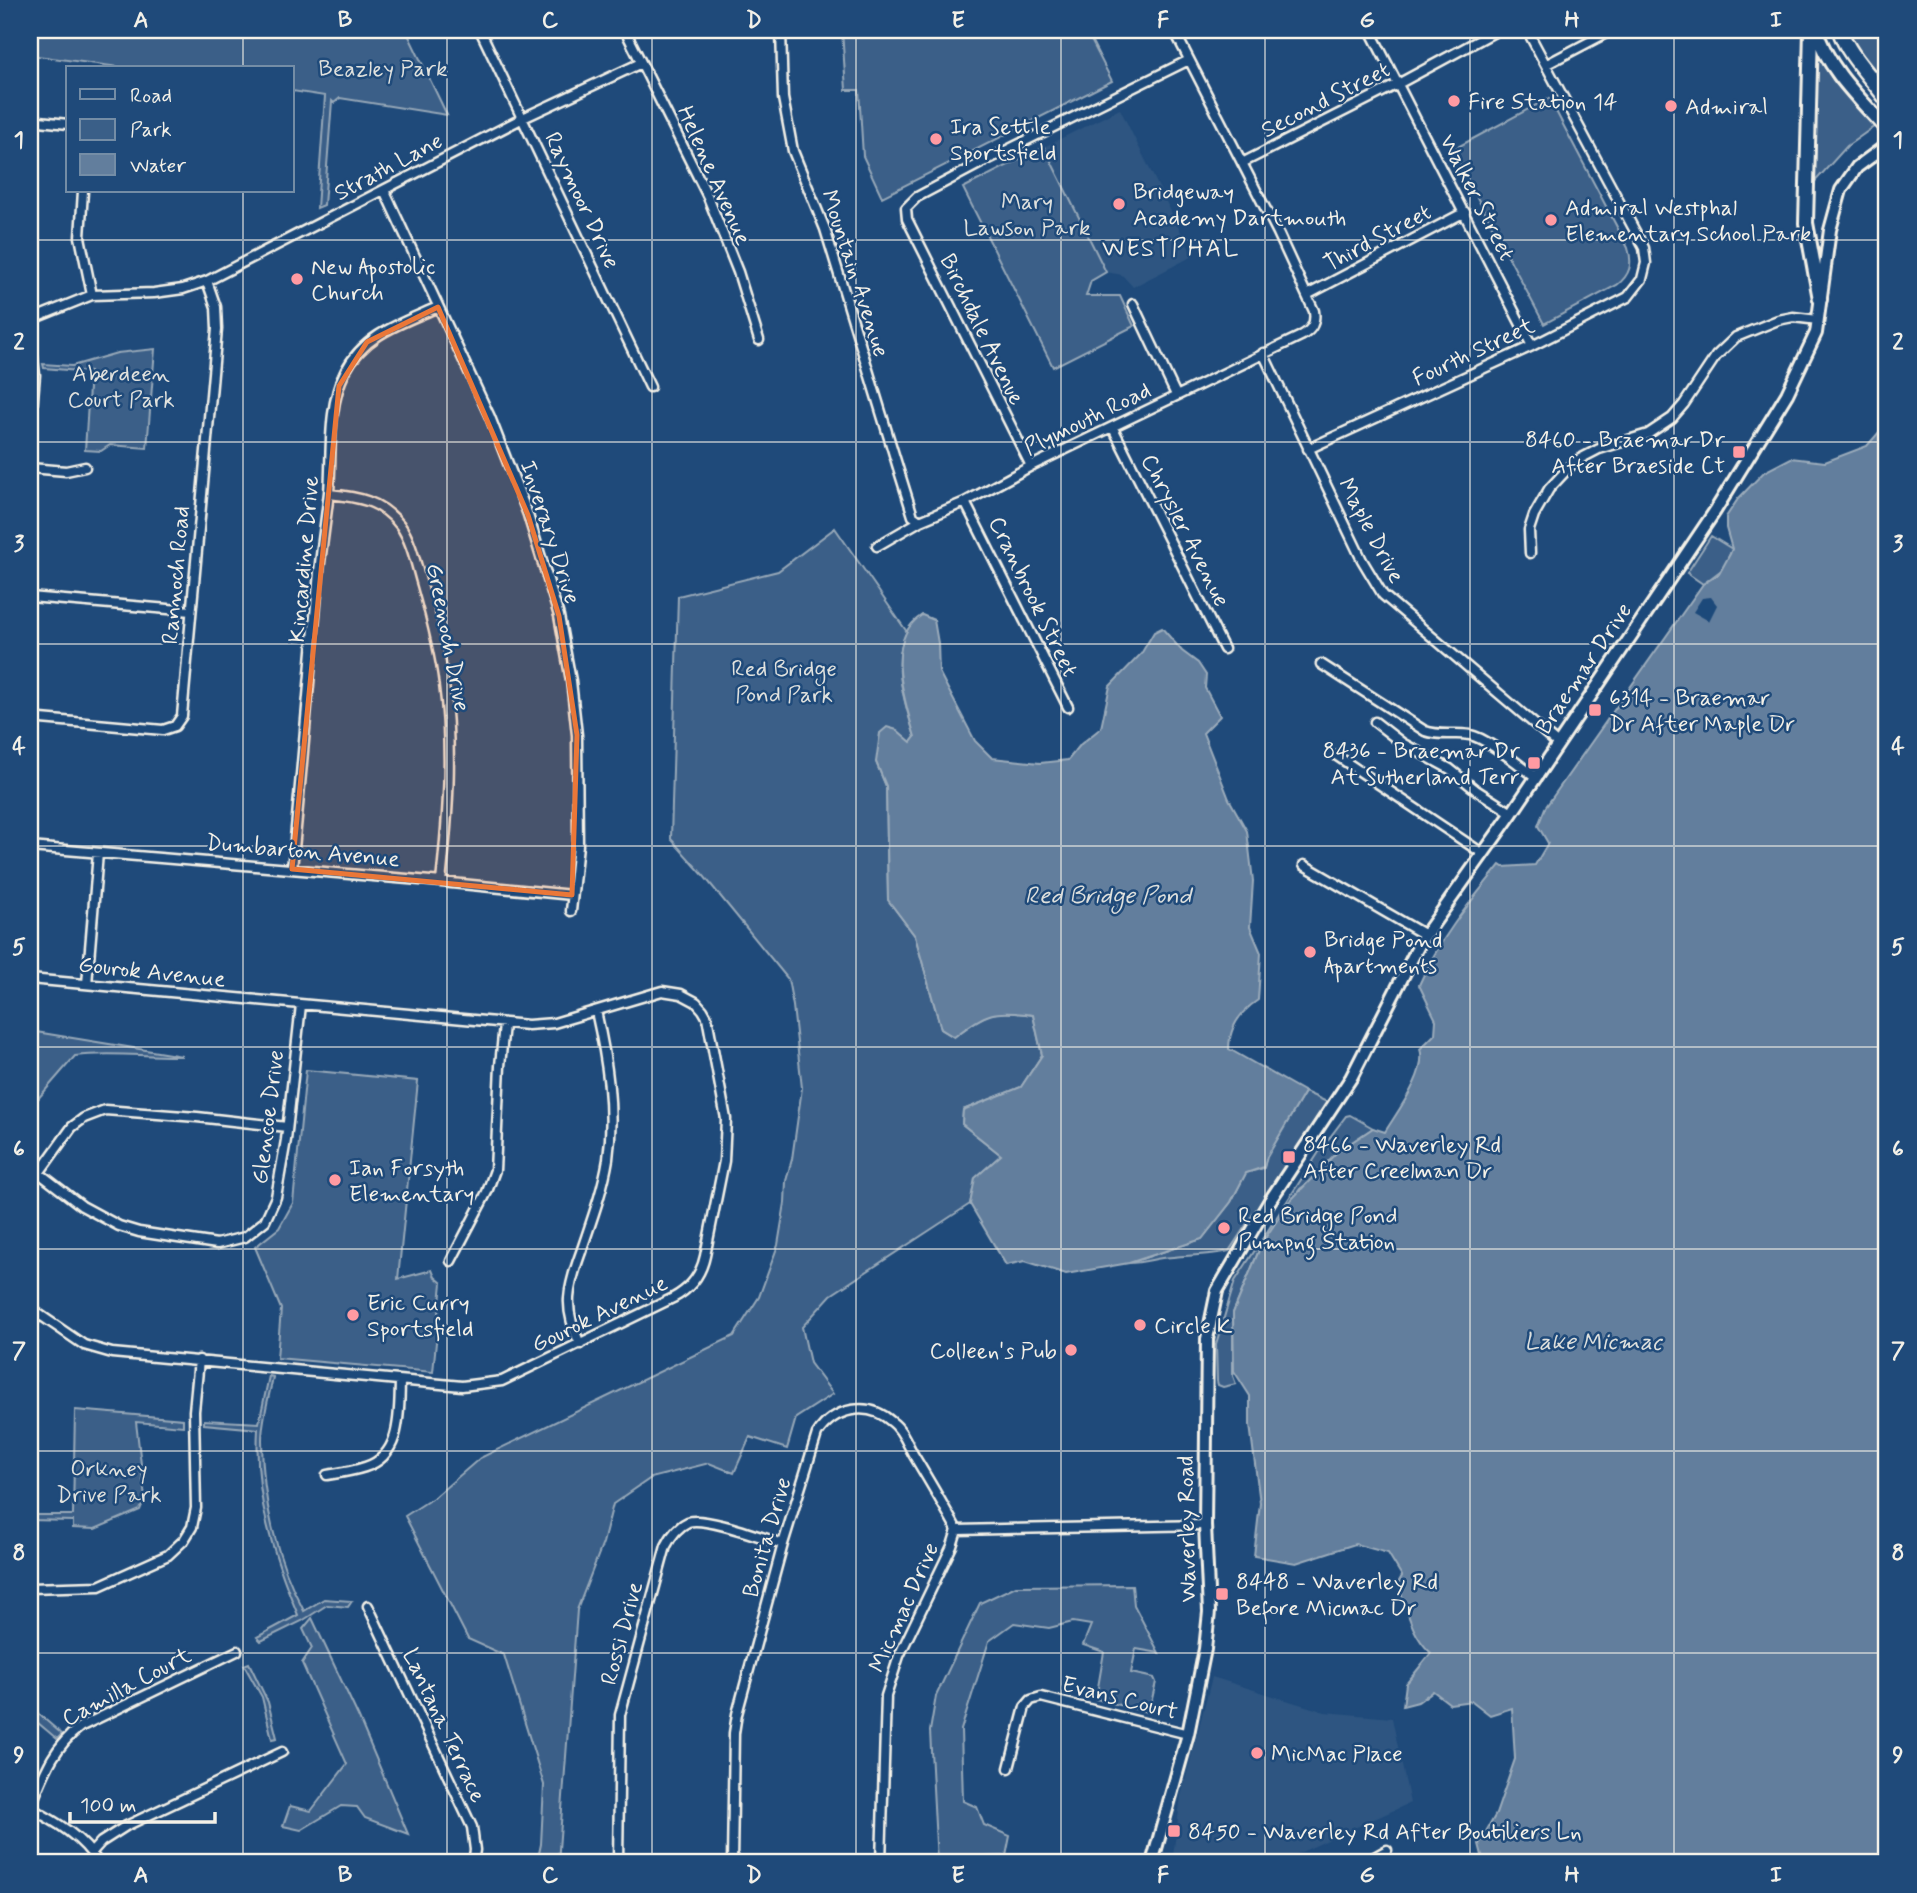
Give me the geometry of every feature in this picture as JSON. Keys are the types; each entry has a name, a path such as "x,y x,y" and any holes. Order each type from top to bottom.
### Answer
{"highway":[{"path":"1840,30 1854,58 1870,74 1887,99"},
{"path":"1870,74 1887,80"}],"main road":[{"path":"1814,30 1834,67 1887,129"},
{"path":"1814,30 1806,223 1820,299"},
{"name":"Braemar Drive","path":"1269,1202 1351,1078 1425,935 1512,813 1715,511 1787,394 1816,333 1830,230 1841,190 1857,167 1887,145"},
{"name":"Waverley Road","path":"1152,1863 1200,1682 1209,1612 1205,1525 1207,1339 1212,1303 1231,1262 1269,1202"}],"street":[{"name":"Raymoor Drive","path":"480,30 650,387"},
{"name":"Helene Avenue","path":"625,30 708,197 738,272 759,340"},
{"name":"Mountain Avenue","path":"781,30 783,98 793,151 825,229 898,471 914,516 920,521"},
{"path":"1174,30 1307,295"},
{"name":"Walker Street","path":"1370,30 1532,346"},
{"name":"Second Street","path":"1242,163 1498,30"},
{"path":"1527,30 1546,64 1612,30"},
{"name":"Birchdale Avenue","path":"1031,466 907,219 906,208 917,197 985,161 1189,61"},
{"name":"Strath Lane","path":"30,320 92,295 154,293 183,289 207,281 523,118 641,63"},
{"name":"Fourth Street","path":"1308,449 1532,346 1628,297 1636,289 1644,274 1644,248 1546,64"},
{"path":"30,120 66,124"},
{"name":"Inverary Drive","path":"384,190 489,417 528,515 559,616 571,681 577,735 578,845 571,911"},
{"path":"83,192 80,237 92,295"},
{"name":"Third Street","path":"1307,295 1465,212"},
{"name":"Rannoch Road","path":"30,718 163,730 175,726 180,720 183,712 217,329 216,307 207,281"},
{"name":"Plymouth Road","path":"877,546 920,521 965,502 1031,466 1307,333 1313,324 1314,310 1307,295"},
{"path":"1133,304 1176,395"},
{"name":"Kincardine Drive","path":"292,869 335,407 345,371 360,350 378,333 438,307"},
{"path":"1530,553 1529,530 1534,515 1549,489 1574,462 1599,449 1648,435 1672,418 1716,356 1736,337 1778,320 1793,317 1818,320"},
{"path":"30,334 35,375 30,435"},
{"name":"Maple Drive","path":"1263,353 1372,580 1383,595 1558,744"},
{"name":"Chrysler Avenue","path":"1113,428 1224,649"},
{"path":"30,468 66,471 85,467"},
{"name":"Greenoch Drive","path":"329,494 361,498 377,505 400,525 411,546 431,618 444,684 449,792 441,882"},
{"name":"Cranbrook Street","path":"965,502 1068,707"},
{"path":"30,597 191,611"},
{"path":"1321,664 1425,731 1443,736 1475,736 1536,777"},
{"path":"1375,722 1402,743 1450,769 1512,813"},
{"path":"1337,756 1482,853"},
{"name":"Dumbarton Avenue","path":"30,846 572,895"},
{"path":"87,984 98,853"},
{"path":"1304,865 1425,935"},
{"name":"Gourok Avenue","path":"30,979 504,1024 554,1023 662,991 681,993 696,1002 707,1017 726,1119 726,1144 704,1262 697,1278 680,1294 502,1381 462,1387 112,1353 78,1342 30,1308"},
{"name":"Glencoe Drive","path":"30,1166 82,1206 120,1226 139,1232 218,1244 245,1237 265,1221 276,1197 301,1005"},
{"path":"580,1344 572,1328 569,1297 601,1190 609,1147 608,1065 596,1011"},
{"path":"451,1261 482,1202 495,1170 504,1024"},
{"path":"39,1173 72,1127 84,1118 105,1110 287,1127"},
{"path":"30,1325 38,1316"},
{"path":"30,1588 95,1587 168,1555 184,1540 192,1527 196,1508 194,1411 199,1360"},
{"path":"327,1475 369,1466 388,1450 398,1424 400,1382"},
{"name":"Bonita Drive","path":"732,1863 734,1733 743,1688 817,1434 833,1416 851,1410 874,1411 895,1423 957,1530"},
{"name":"Rossi Drive","path":"618,1863 620,1715 666,1545 677,1528 687,1522 703,1520 783,1544"},
{"name":"Micmac Drive","path":"881,1863 886,1696 899,1656 952,1546 957,1530 1205,1525"},
{"name":"Lantana Terrace","path":"368,1606 472,1827 475,1850 473,1863"},
{"name":"Camilla Court","path":"30,1808 50,1760 80,1727 237,1651"},
{"name":"Evans Court","path":"1009,1768 1025,1707 1031,1699 1041,1697 1188,1734"},
{"path":"91,1853 101,1842 126,1826 282,1752"},
{"path":"30,1808 57,1823 91,1853 98,1863"},
{"path":"1364,1863 1387,1850"}],"highlighted area":[{"path":"438,307 528,515 559,616 577,735 572,895 292,869 339,386 367,342"}],"shaded area":[{"name":"Bridgeway Academy Dartmouth","path":"1120,109 1193,256 1133,287 1122,275 1106,272 1044,147"},
{"path":"1212,1677 1325,1712 1392,1718 1410,1803 1277,1863 1172,1863 1181,1796"}],"green space":[{"name":"Beazley Park","path":"30,30 406,30 447,115 340,98 334,103 332,101 324,205 317,208 325,96 294,91 294,66 111,66 30,55"},
{"path":"842,30 1086,30 1112,81 882,197 863,156 859,90 846,90"},
{"path":"1844,30 1887,30 1887,82 1866,67"},
{"path":"1812,47 1836,84 1875,126 1847,146 1812,185"},
{"name":"Admiral Westphal Elementary School Park","path":"1549,98 1628,248 1630,264 1628,273 1617,285 1544,324 1452,150"},
{"name":"Mary Lawson Park","path":"1044,147 1106,272 1091,281 1086,296 1120,296 1134,326 1053,367 963,188"},
{"name":"Aberdeen Court Park","path":"155,349 147,448 110,445 101,451 85,450 90,372 44,368 43,364 72,366 117,353"},
{"name":"Red Bridge Pond Park","path":"835,528 907,632 900,656 901,684 915,737 911,742 905,738 876,762 886,786 888,900 915,936 941,1029 954,1037 990,1014 1008,1012 1033,1015 1042,1055 1021,1087 963,1110 962,1124 1001,1155 976,1178 970,1204 831,1295 802,1327 810,1363 833,1394 796,1418 787,1449 750,1437 734,1473 709,1463 651,1478 613,1504 603,1543 577,1610 558,1863 537,1863 541,1844 544,1785 504,1655 468,1639 405,1516 436,1496 480,1458 734,1336 759,1297 778,1245 802,1088 793,1006 788,979 671,839 678,596 778,571"},
{"path":"1711,536 1732,549 1724,568 1703,584 1687,573"},
{"path":"30,1031 182,1056 75,1056 30,1108"},
{"path":"306,1070 418,1081 398,1279 432,1270 442,1283 433,1372 277,1358 281,1309 255,1247 279,1228 293,1203"},
{"path":"1305,1092 1327,1102 1229,1251 1129,1263 1202,1239 1231,1202 1246,1173 1264,1168 1266,1157"},
{"path":"1350,1115 1373,1128 1337,1152 1312,1180 1300,1189 1262,1243 1233,1313 1233,1376 1236,1384 1223,1387 1218,1385 1216,1344 1235,1281 1321,1149 1346,1116"},
{"path":"269,1376 273,1377 263,1424 263,1462 268,1506 278,1550 304,1611 324,1599 352,1601 348,1607 327,1605 261,1641 257,1637 298,1615 273,1547 262,1501 258,1429 204,1424 204,1420 259,1423"},
{"name":"Orkney Drive Park","path":"75,1410 183,1419 183,1426 136,1422 145,1498 140,1510 95,1529 73,1528 73,1521 30,1520 30,1515 73,1515"},
{"path":"1132,1585 1134,1605 1159,1653 1136,1649 1131,1673 1154,1678 1156,1682 1147,1712 1096,1699 1104,1652 1083,1645 1091,1625 1073,1622 1049,1628 1014,1623 989,1641 961,1730 963,1801 977,1807 984,1825 1010,1836 1006,1856 961,1858 961,1863 937,1863 930,1731 936,1696 980,1603 1016,1586"},
{"path":"312,1618 359,1718 408,1834 365,1818 357,1807 341,1806 301,1830 283,1826 290,1806 311,1811 347,1764 302,1663 312,1648 303,1629"},
{"path":"249,1663 268,1702 277,1738 272,1739 262,1697 244,1665"},
{"path":"35,1711 62,1734 57,1739 31,1717"}],"water":[{"name":"Lake Micmac","path":"1887,423 1887,1863 1484,1863 1479,1844 1496,1814 1515,1759 1512,1708 1490,1715 1472,1701 1450,1704 1433,1691 1418,1702 1403,1706 1406,1684 1431,1653 1414,1629 1398,1583 1402,1576 1388,1553 1355,1544 1296,1563 1254,1556 1260,1503 1250,1425 1250,1396 1234,1371 1233,1313 1262,1243 1290,1201 1337,1152 1373,1128 1385,1132 1403,1103 1420,1069 1420,1049 1435,1034 1436,1020 1419,985 1427,968 1445,937 1500,865 1535,865 1548,843 1538,826 1545,808 1703,584 1719,574 1732,549 1726,517 1738,499 1764,472 1791,458 1825,462 1867,446"},
{"name":"Red Bridge Pond","path":"922,615 934,620 939,672 975,741 992,758 1040,763 1068,760 1081,744 1101,728 1110,686 1141,654 1154,632 1162,628 1182,651 1198,663 1206,675 1205,688 1220,716 1203,733 1229,799 1247,831 1253,881 1250,927 1261,953 1258,1000 1237,1021 1231,1034 1229,1049 1305,1092 1267,1157 1264,1167 1246,1173 1231,1202 1202,1239 1129,1263 1066,1274 1025,1261 1006,1265 970,1204 975,1178 1001,1155 962,1124 963,1110 1021,1087 1042,1055 1033,1015 990,1015 954,1037 941,1029 915,936 888,900 886,786 876,762 880,733 887,727 897,730 911,742 915,737 906,707 900,655 910,626"}],"pier":[{"path":"1711,597 1717,605 1709,621 1693,612 1702,598"}],"place":[{"name":"Fire Station 14","path":"1454,101"},
{"name":"Admiral","path":"1671,106"},
{"name":"Ira Settle Sportsfield","path":"936,139"},
{"name":"Bridgeway Academy Dartmouth","path":"1119,204"},
{"name":"Admiral Westphal Elementary School Park","path":"1551,220"},
{"name":"New Apostolic Church","path":"297,279"},
{"name":"8460 - Braemar Dr After Braeside Ct","path":"1739,452"},
{"name":"6314 - Braemar Dr After Maple Dr","path":"1595,710"},
{"name":"8436 - Braemar Dr At Sutherland Terr","path":"1534,763"},
{"name":"Bridge Pond Apartments","path":"1310,952"},
{"name":"8466 - Waverley Rd After Creelman Dr","path":"1289,1157"},
{"name":"Ian Forsyth Elementary","path":"335,1180"},
{"name":"Red Bridge Pond Pumpng Station","path":"1224,1228"},
{"name":"Eric Curry Sportsfield","path":"353,1315"},
{"name":"Circle K","path":"1140,1325"},
{"name":"Colleen's Pub","path":"1071,1350"},
{"name":"8448 - Waverley Rd Before Micmac Dr","path":"1222,1594"},
{"name":"MicMac Place","path":"1257,1753"},
{"name":"8450 - Waverley Rd After Boutiliers Ln","path":"1174,1831"}],"district":[{"name":"WESTPHAL","path":"1171,248"}]}
